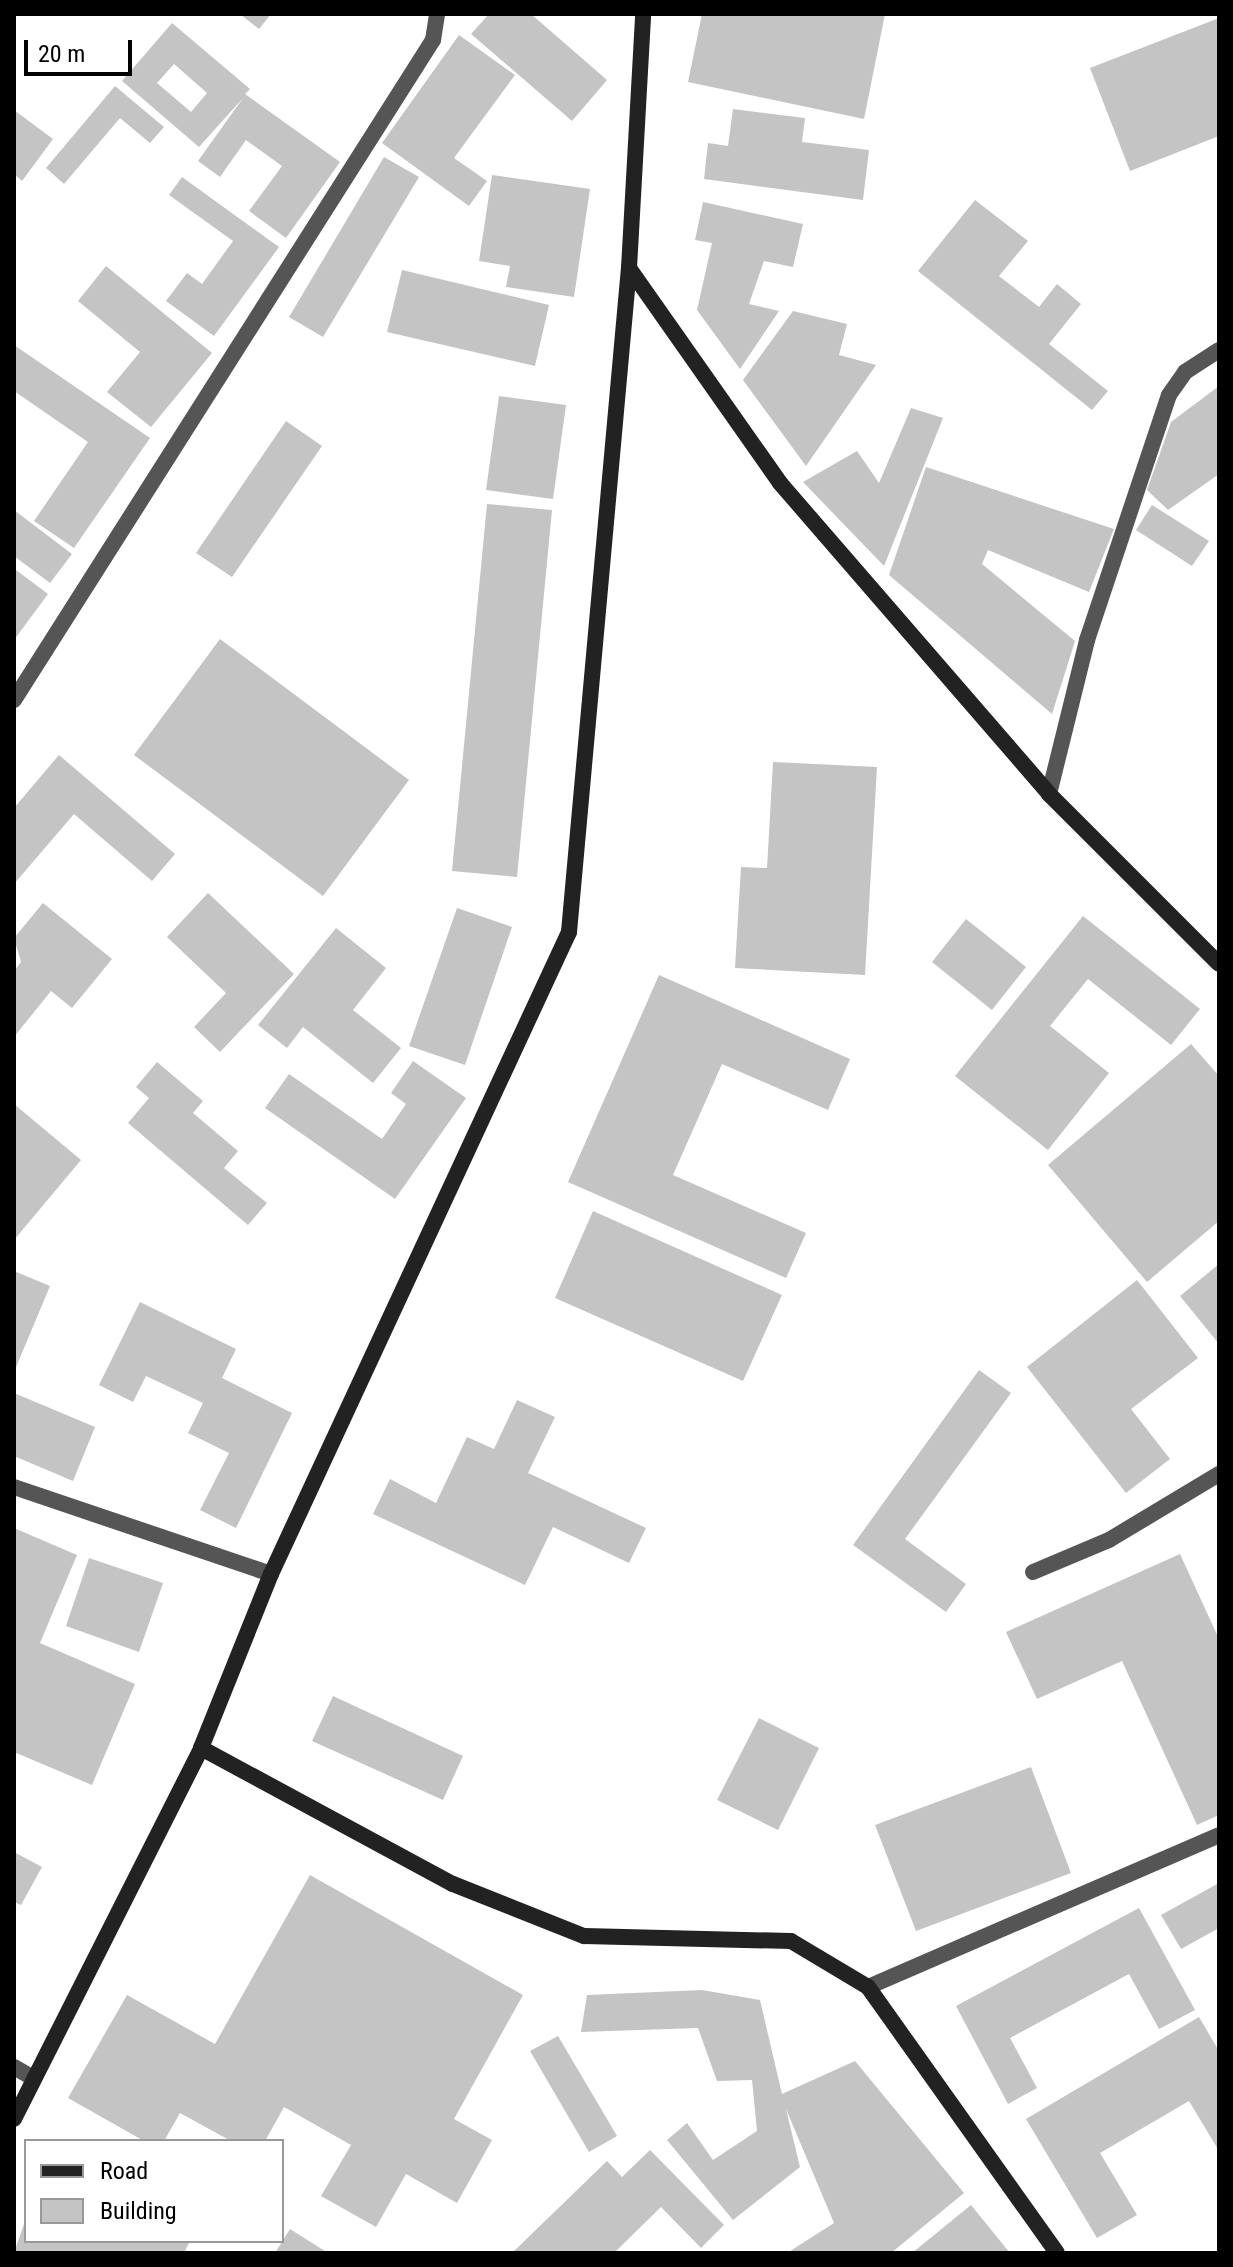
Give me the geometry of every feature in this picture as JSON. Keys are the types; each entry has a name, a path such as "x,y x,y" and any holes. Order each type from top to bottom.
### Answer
{"main road":[{"path":"14,2119 201,1748 271,1574 569,932 629,268 643,14"},
{"path":"629,268 780,483 1049,794 1219,964"},
{"path":"201,1748 453,1884 584,1936 791,1941 868,1987 1057,2253"}],"street":[{"path":"14,700 433,40 437,14"},
{"path":"1049,794 1087,640 1169,395 1185,372 1219,350"},
{"path":"1033,1572 1109,1540 1219,1474"},
{"path":"14,1487 271,1574"},
{"path":"868,1987 1219,1835"},
{"path":"14,2067 33,2078"}],"building":[{"path":"240,14 271,14 259,29"},
{"path":"489,14 531,14 607,80 572,121 471,34"},
{"path":"702,14 885,14 864,119 688,82"},
{"path":"1219,18 1219,136 1130,171 1090,68"},
{"path":"172,23 250,89 245,94 340,162 286,238 249,211 282,166 246,140 220,177 198,161 243,98 199,147 122,81","holes":["174,64 207,93 191,112 157,83"]},
{"path":"459,35 515,75 454,158 487,181 469,206 382,143"},
{"path":"115,86 164,127 150,143 120,118 64,184 46,168"},
{"path":"733,109 805,118 802,142 869,150 863,200 704,179 708,143 728,146"},
{"path":"14,110 53,139 22,181 14,174"},
{"path":"384,157 419,177 323,337 289,317"},
{"path":"492,175 590,189 574,297 506,287 510,266 479,261"},
{"path":"182,177 279,247 214,336 166,301 187,273 202,284 233,241 169,195"},
{"path":"975,200 1028,241 999,276 1039,307 1057,284 1081,304 1049,344 1108,391 1092,410 918,271"},
{"path":"703,202 803,224 793,267 764,261 749,304 779,311 740,369 697,310 712,243 695,240"},
{"path":"106,266 212,353 151,427 107,392 140,352 78,301"},
{"path":"402,270 549,305 535,366 387,332"},
{"path":"793,311 847,324 839,355 876,365 806,466 743,380"},
{"path":"14,345 150,438 74,548 34,521 88,442 14,391"},
{"path":"1219,386 1219,474 1168,510 1147,490 1171,422"},
{"path":"499,396 566,405 553,499 486,490"},
{"path":"911,408 943,418 884,566 803,482 857,451 879,483"},
{"path":"286,421 322,446 232,577 196,553"},
{"path":"926,467 1114,529 1089,592 988,550 982,564 1075,641 1052,714 889,575"},
{"path":"487,504 552,510 517,877 452,871"},
{"path":"1152,505 1209,541 1192,566 1136,530"},
{"path":"14,510 72,554 50,583 14,556"},
{"path":"16,570 48,594 14,640 14,573"},
{"path":"220,639 409,780 323,896 134,755"},
{"path":"59,755 175,854 152,881 74,814 14,884 14,808"},
{"path":"773,762 877,767 865,975 735,968 741,867 767,868"},
{"path":"208,893 294,974 220,1052 194,1027 226,993 167,937"},
{"path":"43,903 112,959 72,1008 51,991 14,1037 14,971 21,962 14,938"},
{"path":"457,908 512,927 465,1065 409,1046"},
{"path":"1083,916 1200,1009 1171,1045 1088,979 1050,1026 1109,1073 1048,1150 955,1076"},
{"path":"966,919 1026,967 992,1010 932,962"},
{"path":"336,928 386,968 353,1010 401,1048 373,1083 303,1027 287,1048 258,1025"},
{"path":"659,975 850,1059 828,1110 722,1064 673,1175 806,1233 786,1278 568,1182"},
{"path":"1191,1044 1219,1076 1219,1221 1147,1282 1048,1165"},
{"path":"413,1061 466,1098 395,1199 265,1108 289,1074 382,1139 406,1104 391,1093"},
{"path":"157,1062 203,1101 193,1113 238,1151 224,1168 267,1203 248,1225 128,1123 149,1098 136,1087"},
{"path":"14,1104 81,1160 14,1240"},
{"path":"593,1211 782,1295 743,1381 555,1298"},
{"path":"1219,1264 1219,1344 1180,1296"},
{"path":"14,1271 50,1286 14,1372"},
{"path":"1137,1280 1198,1358 1131,1409 1170,1459 1126,1493 1027,1367"},
{"path":"140,1302 236,1349 222,1378 292,1413 236,1528 200,1510 229,1453 188,1433 203,1403 146,1376 133,1402 99,1385"},
{"path":"979,1370 1011,1393 905,1539 966,1584 946,1612 853,1545"},
{"path":"14,1393 95,1427 73,1481 14,1456"},
{"path":"517,1400 555,1417 528,1473 646,1528 629,1563 553,1527 525,1585 373,1514 390,1479 436,1503 467,1437 494,1449"},
{"path":"14,1528 77,1555 40,1643 135,1684 92,1785 14,1752"},
{"path":"1180,1554 1219,1639 1219,1815 1197,1825 1122,1661 1037,1699 1006,1632"},
{"path":"89,1558 163,1583 139,1652 66,1626"},
{"path":"333,1696 463,1756 443,1800 312,1741"},
{"path":"759,1718 819,1748 778,1830 717,1800"},
{"path":"1031,1767 1071,1873 916,1931 875,1825"},
{"path":"14,1852 42,1867 21,1905 14,1902"},
{"path":"310,1875 523,1995 454,2119 492,2140 457,2203 406,2174 376,2227 321,2196 351,2145 284,2107 266,2139 227,2139 180,2113 165,2139 140,2139 68,2098 127,1995 215,2044"},
{"path":"1219,1883 1219,1928 1181,1949 1161,1915"},
{"path":"1139,1908 1195,2010 1159,2029 1129,1974 1010,2038 1037,2088 1008,2104 956,2006"},
{"path":"702,1990 760,2000 782,2094 855,2061 964,2193 891,2253 787,2253 834,2223 786,2109 800,2167 733,2220 667,2140 687,2123 713,2160 757,2131 752,2080 717,2081 698,2028 581,2032 587,1995"},
{"path":"1199,2017 1219,2051 1219,2151 1189,2101 1100,2153 1137,2215 1097,2238 1026,2119"},
{"path":"558,2036 617,2136 589,2152 530,2051"},
{"path":"650,2150 724,2225 701,2248 661,2207 614,2253 512,2253 607,2161 622,2177"},
{"path":"971,2205 1010,2253 912,2253"},
{"path":"24,2224 24,2243 189,2243 184,2253 14,2253"},
{"path":"290,2229 328,2253 275,2253"}]}
